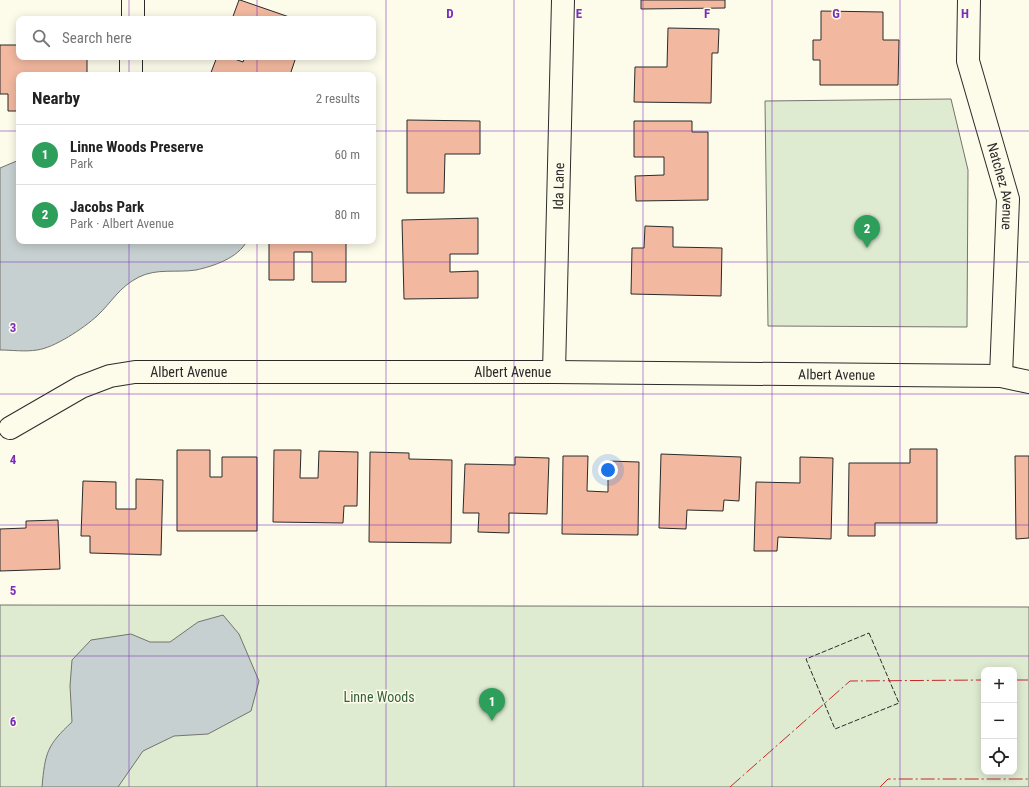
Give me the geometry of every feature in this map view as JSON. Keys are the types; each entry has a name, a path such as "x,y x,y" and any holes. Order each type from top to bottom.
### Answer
{"street":[{"path":"132,16 133,0"},
{"name":"Ida Lane","path":"554,372 564,0"},
{"name":"Natchez Avenue","path":"969,0 968,61 1008,199 1001,376"},
{"path":"131,60 131,72"},
{"name":"Albert Avenue","path":"10,428 81,387 110,376 135,372 554,372 1001,376 1029,382"}],"green space":[{"path":"951,99 968,170 967,327 768,326 765,101"},
{"name":"Linne Woods","path":"0,605 1029,607 1029,787 0,787"}],"shaded area":[{"path":"16,161 16,244 245,244 232,257 210,266 189,271 146,274 139,277 126,285 91,321 77,332 52,346 32,351 0,350 0,168"},
{"path":"223,615 239,634 259,681 251,711 208,734 174,736 143,751 118,787 42,787 44,766 49,750 57,737 72,722 70,686 72,660 91,640 131,634 150,642 170,642 198,622"}],"building":[{"path":"240,0 286,16 233,16"},
{"path":"641,0 725,0 725,8 641,9"},
{"path":"821,11 883,12 883,40 899,40 898,85 820,85 820,60 813,60 813,40 821,40"},
{"path":"668,28 719,29 718,53 712,53 711,103 634,102 635,67 667,67"},
{"path":"0,45 16,45 16,60 87,60 87,72 16,72 16,111 8,111 8,94 0,94"},
{"path":"216,60 237,60 243,62 244,60 295,60 291,72 211,72"},
{"path":"407,120 480,121 480,154 445,154 444,193 407,193"},
{"path":"634,121 692,121 692,132 708,132 708,200 636,201 635,176 664,175 664,157 634,157"},
{"path":"478,218 478,254 450,254 450,272 478,271 478,298 404,299 402,220"},
{"path":"645,226 673,227 673,247 722,248 721,296 631,294 632,248 644,248"},
{"path":"269,244 346,244 346,282 312,282 312,252 294,252 294,280 269,280"},
{"path":"910,449 937,449 937,523 875,523 875,536 848,536 849,463 910,463"},
{"path":"177,450 210,450 210,477 222,477 222,457 257,457 257,531 177,531"},
{"path":"274,450 301,450 300,478 318,478 319,451 358,452 357,506 344,506 343,523 273,522"},
{"path":"370,452 409,453 409,459 452,460 451,543 369,542"},
{"path":"661,454 741,457 739,501 724,500 723,511 687,510 686,529 659,528"},
{"path":"563,456 588,456 587,491 608,492 608,461 639,462 638,535 562,534"},
{"path":"1015,456 1029,456 1029,538 1016,539"},
{"path":"515,457 549,458 547,514 509,513 509,533 478,532 479,513 463,513 465,464 515,465"},
{"path":"800,457 833,458 831,539 778,537 777,551 754,551 756,482 800,483"},
{"path":"136,479 163,480 161,555 90,553 90,536 81,536 83,481 116,482 116,509 136,509"},
{"path":"58,520 60,569 0,571 0,529 26,528 26,521"}],"fence":[{"path":"869,633 899,703 835,729 806,659 869,633"}],"power":[{"path":"730,787 850,681 981,680"},
{"path":"1017,680 1029,680"},
{"path":"880,787 888,779 1029,779"}],"place":[{"name":"Jacobs Park","path":"867,248"},
{"name":"Linne Woods Preserve","path":"492,721"}]}
